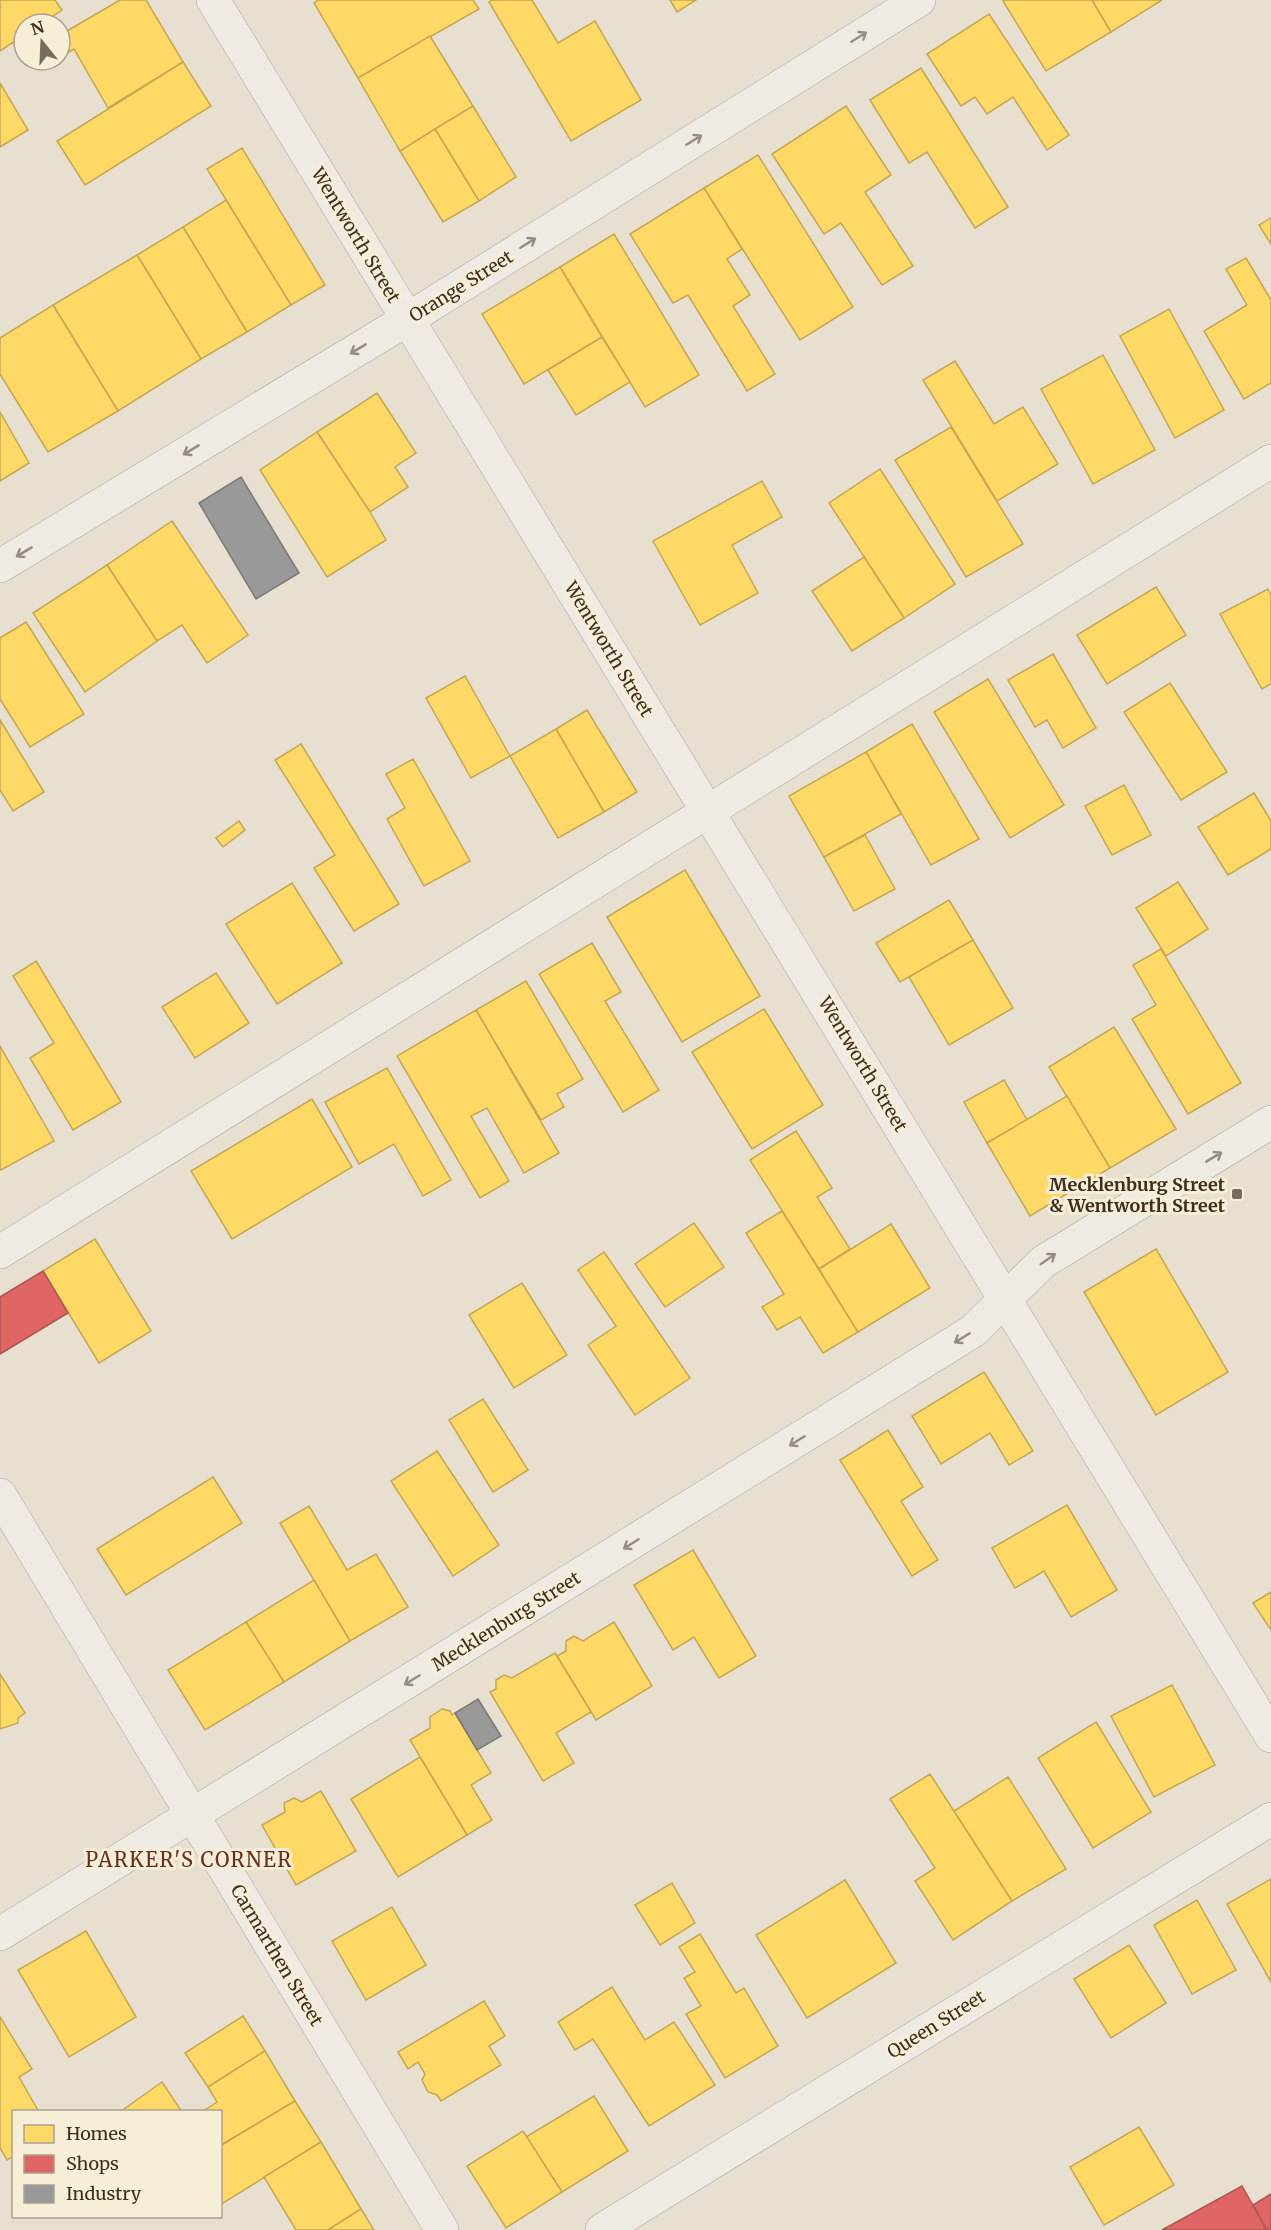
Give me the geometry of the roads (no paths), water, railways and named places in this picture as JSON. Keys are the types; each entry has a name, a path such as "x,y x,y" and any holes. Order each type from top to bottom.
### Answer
{"street":[{"name":"Wentworth Street","path":"213,0 1271,1736"},
{"name":"Orange Street","path":"0,566 408,319 919,0"},
{"path":"0,1252 1271,461"},
{"name":"Mecklenburg Street","path":"0,1934 973,1331 1043,1262 1271,1122"},
{"name":"Carmarthen Street","path":"0,1495 442,2230"},
{"name":"Queen Street","path":"602,2230 1271,1819"}],"place":[{"name":"Mecklenburg Street & Wentworth Street","path":"1237,1194"}],"district":[{"name":"PARKER'S CORNER","path":"189,1859"}]}
